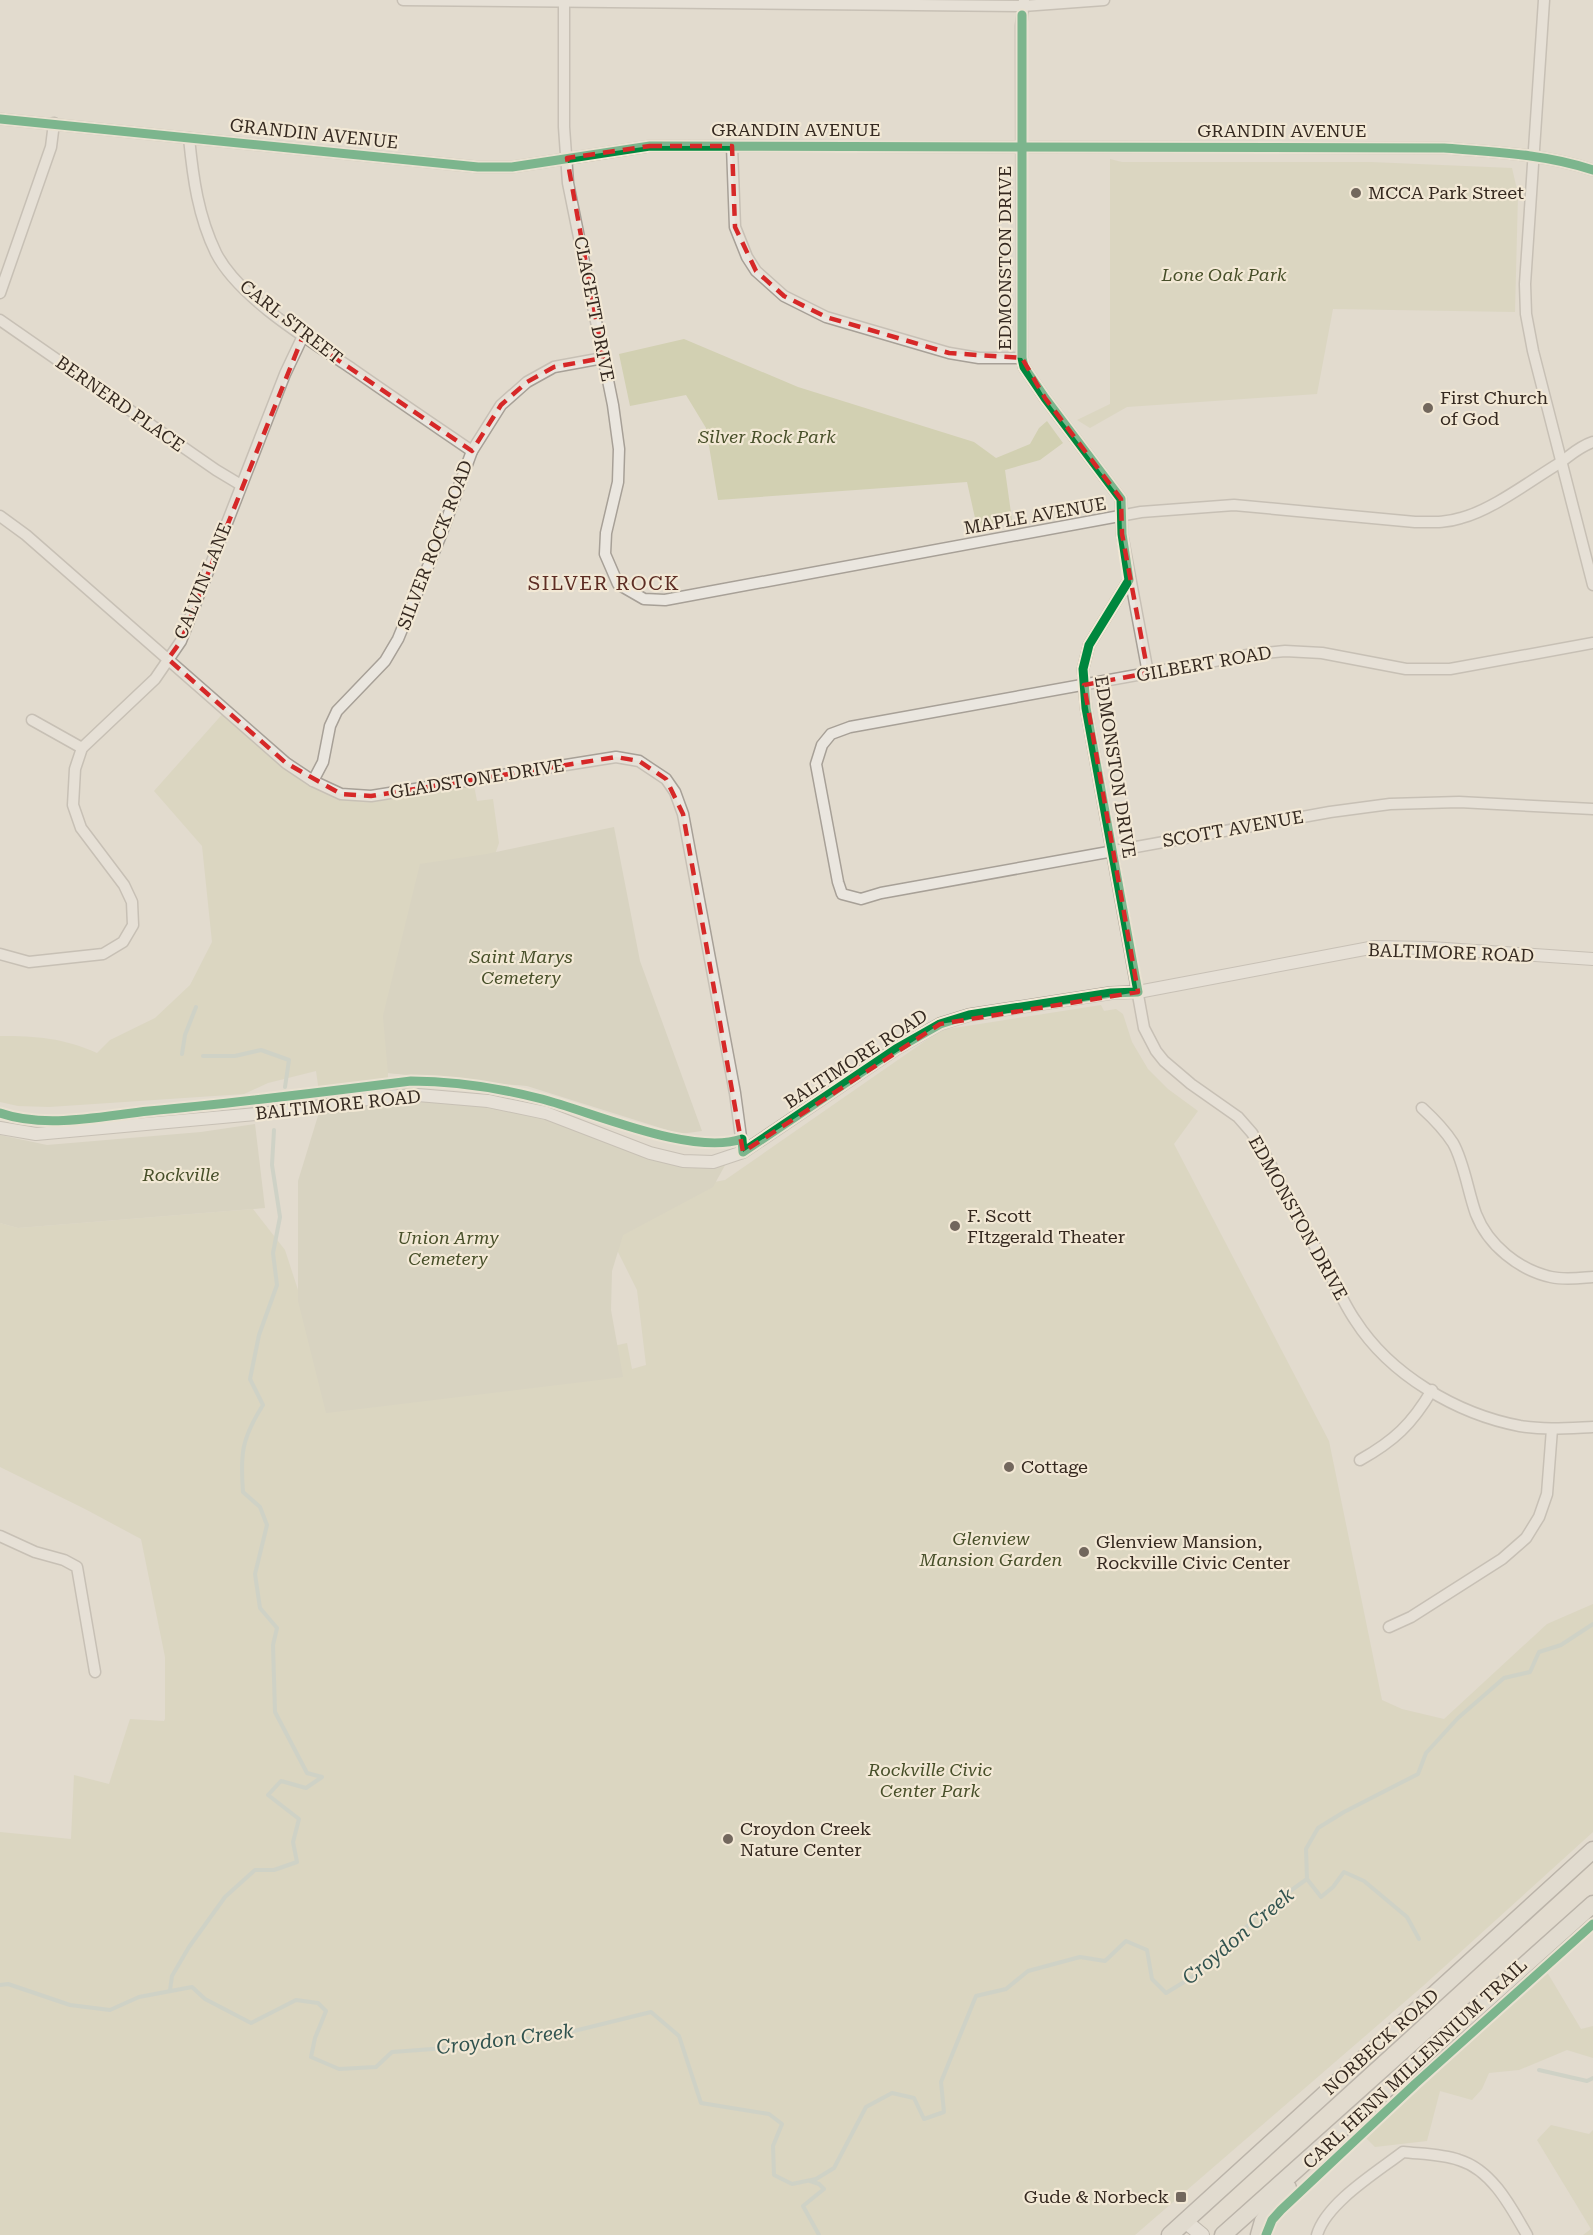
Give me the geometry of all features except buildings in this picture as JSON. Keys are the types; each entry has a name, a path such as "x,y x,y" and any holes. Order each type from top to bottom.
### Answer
{"main road":[{"name":"NORBECK ROAD","path":"1170,2235 1593,1850"},
{"path":"1223,2235 1593,1904"},
{"path":"1259,2235 1263,2221 1309,2159"},
{"path":"1185,2221 1202,2235"}],"street":[{"path":"403,0 1024,3 1104,0"},
{"path":"1544,0 1525,284 1526,314 1533,351 1593,585"},
{"name":"CLAGETT DRIVE","path":"564,1 564,127 568,183 613,405 619,449 618,482 606,533 605,554 618,584 644,599"},
{"name":"EDMONSTON DRIVE","path":"1024,3 1021,26 1022,358 1024,367 1045,398 1120,499 1122,534 1129,580 1148,673"},
{"name":"GRANDIN AVENUE","path":"0,119 477,167 512,166 650,146 732,146 1444,148 1533,156 1593,170"},
{"path":"0,292 51,147 54,123"},
{"name":"CARL STREET","path":"189,138 192,177 200,214 217,255 243,290 303,336 472,451"},
{"path":"732,146 735,227 747,257 756,271 784,296 826,317 949,353 979,358 1022,358"},
{"name":"BERNERD PLACE","path":"0,320 241,485"},
{"name":"CALVIN LANE","path":"82,748 155,679 181,641 285,374 303,336"},
{"name":"SILVER ROCK ROAD","path":"314,781 322,762 330,726 337,711 385,661 398,639 441,535 472,451 501,405 527,382 554,368 603,358"},
{"name":"MAPLE AVENUE","path":"644,599 665,600 1141,512 1234,505 1415,522 1444,522 1463,518 1483,509 1562,461 1576,449 1593,442"},
{"name":"GLADSTONE DRIVE","path":"0,516 26,535 286,763 314,781 341,794 371,796 616,757 639,762 666,779 675,792 684,814 735,1093 743,1152"},
{"name":"EDMONSTON DRIVE","path":"1129,580 1089,645 1083,669 1086,708 1144,1028 1156,1051 1191,1084 1238,1117 1252,1133 1356,1322 1387,1359 1409,1376 1453,1403 1490,1418 1521,1426 1552,1429 1593,1427"},
{"name":"GILBERT ROAD","path":"842,894 816,764 822,745 831,734 850,727 1253,654 1285,651 1322,654 1406,669 1450,669 1593,643"},
{"path":"0,954 29,962 103,954 123,942 132,925 132,902 124,885 81,828 73,805 75,769 82,748 32,720"},
{"name":"SCOTT AVENUE","path":"842,894 861,899 881,893 1330,812 1390,804 1459,802 1593,809"},
{"name":"BALTIMORE ROAD","path":"0,1128 36,1134 279,1112 381,1097 418,1095 488,1101 546,1113 650,1153 683,1161 712,1162 743,1152 896,1049 940,1024 992,1012 1111,993 1138,992 1375,947 1431,948 1593,959"},
{"path":"1422,1108 1440,1125 1454,1145 1483,1229 1503,1252 1524,1267 1551,1277 1570,1279 1593,1277"},
{"path":"1360,1460 1386,1446 1402,1432 1418,1414 1432,1390"},
{"path":"1389,1627 1411,1617 1502,1559 1526,1538 1539,1517 1547,1494 1552,1429"},
{"path":"0,1536 77,1567 95,1672"},
{"path":"1317,2235 1320,2224 1350,2191 1403,2152 1459,2160 1482,2172 1510,2205 1527,2235"}],"highlighted area":[{"path":"650,146 732,146 735,227 756,271 784,296 826,317 949,353 1022,358 1045,398 1121,499 1122,534 1148,673 1084,685 1138,992 940,1024 743,1152 683,814 666,779 639,761 616,757 371,796 341,794 286,763 168,659 181,641 303,336 472,451 501,405 527,382 554,367 603,358 567,158"}],"green space":[{"name":"Lone Oak Park","path":"1110,159 1122,162 1371,162 1512,168 1518,194 1515,312 1333,309 1317,394 1127,407 1090,428 1077,420 1110,404"},
{"name":"Silver Rock Park","path":"684,339 798,387 974,442 996,458 1030,444 1039,428 1047,421 1063,443 1040,460 1005,470 1012,520 977,527 967,482 718,500 706,428 686,395 630,406 619,354"},
{"path":"226,710 286,763 341,794 381,794 473,780 477,801 493,799 499,843 475,911 516,1085 388,1073 388,1078 436,1096 321,1106 316,1071 268,1083 244,1094 49,1107 18,1106 0,1102 0,1036 50,1039 97,1053 110,1040 155,1018 190,985 212,942 202,846 154,791"},
{"name":"Saint Marys Cemetery","path":"614,827 640,961 702,1131 680,1134 527,1086 388,1073 383,1016 420,864 487,854"},
{"name":"Rockville Civic Center Park","path":"1101,1005 1104,1011 1116,1009 1123,1014 1132,1042 1148,1069 1168,1089 1198,1111 1174,1144 1329,1441 1382,1700 1402,1709 1444,1719 1547,1624 1593,1604 1593,1832 1423,1986 1135,2235 0,2235 0,1832 71,1839 74,1775 109,1784 130,1719 164,1721 165,1657 141,1539 0,1467 0,1223 18,1228 253,1209 285,1250 312,1333 560,1358 627,1343 632,1369 646,1365 637,1290 594,1204 725,1180 941,1030"},
{"name":"Union Army Cemetery","path":"381,1097 488,1101 683,1161 729,1158 713,1187 623,1235 612,1271 611,1310 623,1377 326,1413 298,1301 298,1181 321,1106"},
{"name":"Rockville","path":"255,1124 265,1208 18,1228 0,1223 0,1135 47,1145 201,1132"},
{"path":"1547,1972 1581,2029 1593,2026 1593,2058 1567,2050 1519,2070 1489,2073 1482,2089 1472,2100 1440,2091 1427,2141 1375,2147 1366,2138"},
{"path":"1551,2125 1589,2134 1593,2130 1593,2235 1583,2235 1591,2229 1537,2140"}],"waterway":[{"path":"182,1054 185,1035 196,1007"},
{"path":"203,1056 235,1056 261,1050 289,1060 285,1087"},
{"path":"170,1990 172,1976 189,1947 225,1897 255,1870 274,1870 297,1862 293,1842 299,1819 268,1795 281,1781 306,1788 322,1777 307,1773 275,1712 273,1645 277,1628 260,1608 255,1574 267,1525 260,1507 243,1492 244,1446 263,1405 250,1379 259,1335 277,1285 273,1253 280,1217 272,1165 274,1130"},
{"name":"Croydon Creek","path":"0,1985 8,1984 70,2005 110,2010 139,1997 192,1987 205,1999 251,2023 296,2000 318,2003 326,2011 315,2038 311,2057 339,2069 376,2067 392,2052 460,2047 558,2035 651,2012 679,2036 701,2103 769,2114 782,2124 773,2146 774,2175 792,2184 816,2179 834,2168 866,2107 892,2093 914,2098 924,2119 944,2112 941,2082 976,1996 1006,1989 1028,1971 1080,1957 1105,1961 1126,1941 1147,1950 1152,1979 1166,1993 1194,1976 1230,1946 1258,1914 1307,1879 1306,1849 1318,1828 1418,1774 1426,1753 1458,1718 1504,1678 1530,1672 1539,1652 1561,1645 1593,1624"},
{"path":"1307,1879 1321,1897 1333,1887 1344,1872 1364,1881 1407,1917 1419,1939"},
{"path":"1539,2070 1587,2081 1593,2078"},
{"path":"810,2181 819,2184 824,2189 803,2206 819,2235"}],"cycle path":[{"path":"0,1113 36,1120 74,1120 427,1081 493,1088 526,1095 671,1138 721,1143 742,1139 743,1152 896,1049 940,1024 969,1015 1111,993 1138,992 1086,708 1083,669 1089,645 1129,580 1122,534 1121,499 1045,398 1024,367 1022,358 1022,15"},
{"path":"0,119 478,167 512,167 650,146 1444,148 1538,157 1593,170"},
{"name":"CARL HENN MILLENNIUM TRAIL","path":"1266,2235 1272,2220 1281,2210 1415,2084 1593,1924"}],"place":[{"name":"MCCA Park Street","path":"1356,193"},
{"name":"First Church of God","path":"1428,408"},
{"name":"F. Scott FItzgerald Theater","path":"955,1226"},
{"name":"Cottage","path":"1009,1467"},
{"name":"Glenview Mansion, Rockville Civic Center","path":"1084,1552"},
{"name":"Croydon Creek Nature Center","path":"728,1839"},
{"name":"Gude & Norbeck","path":"1181,2197"}],"district":[{"name":"SILVER ROCK","path":"604,583"}],"park label":[{"name":"Glenview Mansion Garden","path":"991,1549"}]}
